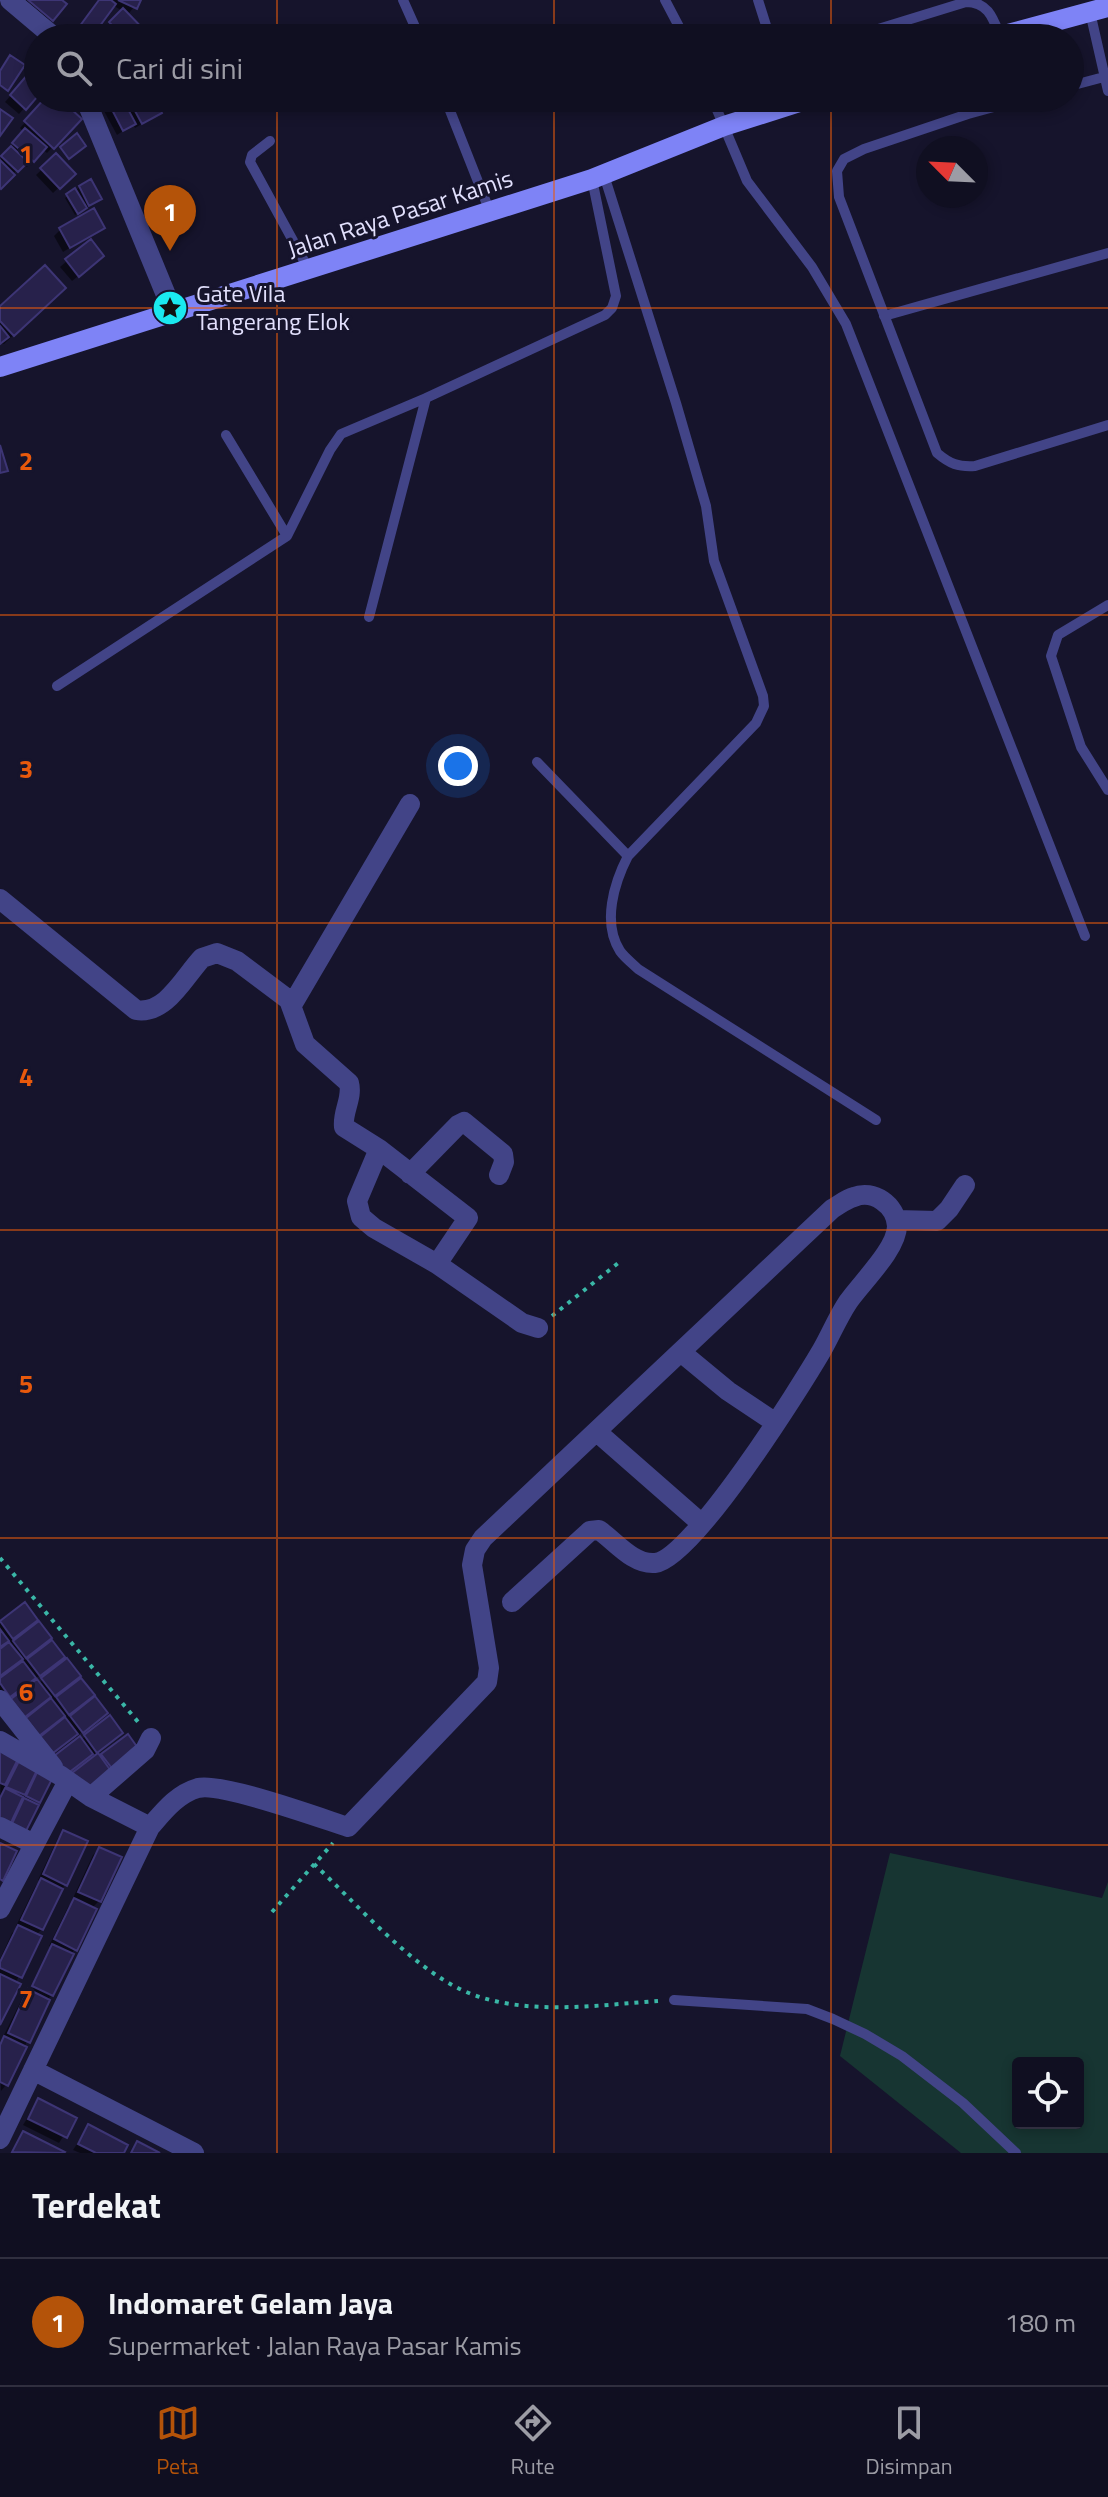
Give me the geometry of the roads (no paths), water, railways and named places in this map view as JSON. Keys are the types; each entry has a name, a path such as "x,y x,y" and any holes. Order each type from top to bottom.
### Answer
{"main road":[{"path":"1038,24 1095,6"},
{"name":"Jalan Raya Pasar Kamis","path":"0,367 598,177 724,126 768,112"}],"street":[{"path":"10,0 38,24"},
{"path":"91,112 173,312"},
{"path":"292,1005 410,804"},
{"path":"0,899 136,1010 157,1009 202,958 212,953 237,961 292,1005 305,1044 349,1083 351,1090 344,1127 379,1149 468,1218 437,1264"},
{"path":"410,1174 464,1122 503,1154 504,1162 499,1175"},
{"path":"379,1149 358,1197 358,1212 374,1228 437,1264 522,1323 538,1328"},
{"path":"896,1220 937,1221 965,1185"},
{"path":"0,2139 150,1827 172,1803 184,1794 214,1786 348,1827 488,1679 489,1668 472,1565 476,1546 832,1209 853,1197 873,1196 888,1205 896,1220 896,1233 888,1249 847,1304 823,1349 776,1423 679,1551 671,1558 655,1563 640,1560 599,1530 590,1531 512,1602"},
{"path":"682,1353 728,1391 776,1423"},
{"path":"597,1432 702,1524"},
{"path":"0,1700 65,1779"},
{"path":"91,1797 145,1750 151,1738"},
{"path":"0,1741 91,1797 150,1827"},
{"path":"0,1909 65,1779"},
{"path":"0,1827 34,1844"},
{"path":"33,2070 194,2153"}],"lane":[{"path":"403,0 414,24"},
{"path":"665,0 678,24"},
{"path":"758,0 766,24"},
{"path":"894,24 975,2 988,10 992,24"},
{"path":"1095,6 1108,91"},
{"path":"1084,82 1104,77"},
{"path":"451,112 490,212"},
{"path":"718,112 747,181 812,267 846,324 1085,936"},
{"path":"975,112 864,149 840,164 837,171 839,197 930,438 937,453 948,462 959,467 975,466 1108,425"},
{"path":"270,141 252,155 250,162 309,270"},
{"path":"57,686 287,536 341,434 605,315 612,308 616,296 598,177"},
{"path":"598,177 676,403 706,506 714,561 764,706 756,723 628,856 617,882 611,911 612,935 621,952 638,969 876,1120"},
{"path":"884,316 1108,253"},
{"path":"369,617 426,398"},
{"path":"226,435 287,536"},
{"path":"1108,605 1058,635 1051,656 1081,747 1108,790"},
{"path":"537,762 628,856"},
{"path":"674,2000 807,2009 833,2019 902,2056 963,2103 1016,2153"}],"place":[{"name":"Indomaret Gelam Jaya","path":"170,251"},
{"name":"Gate Vila Tangerang Elok","path":"170,308"}]}
